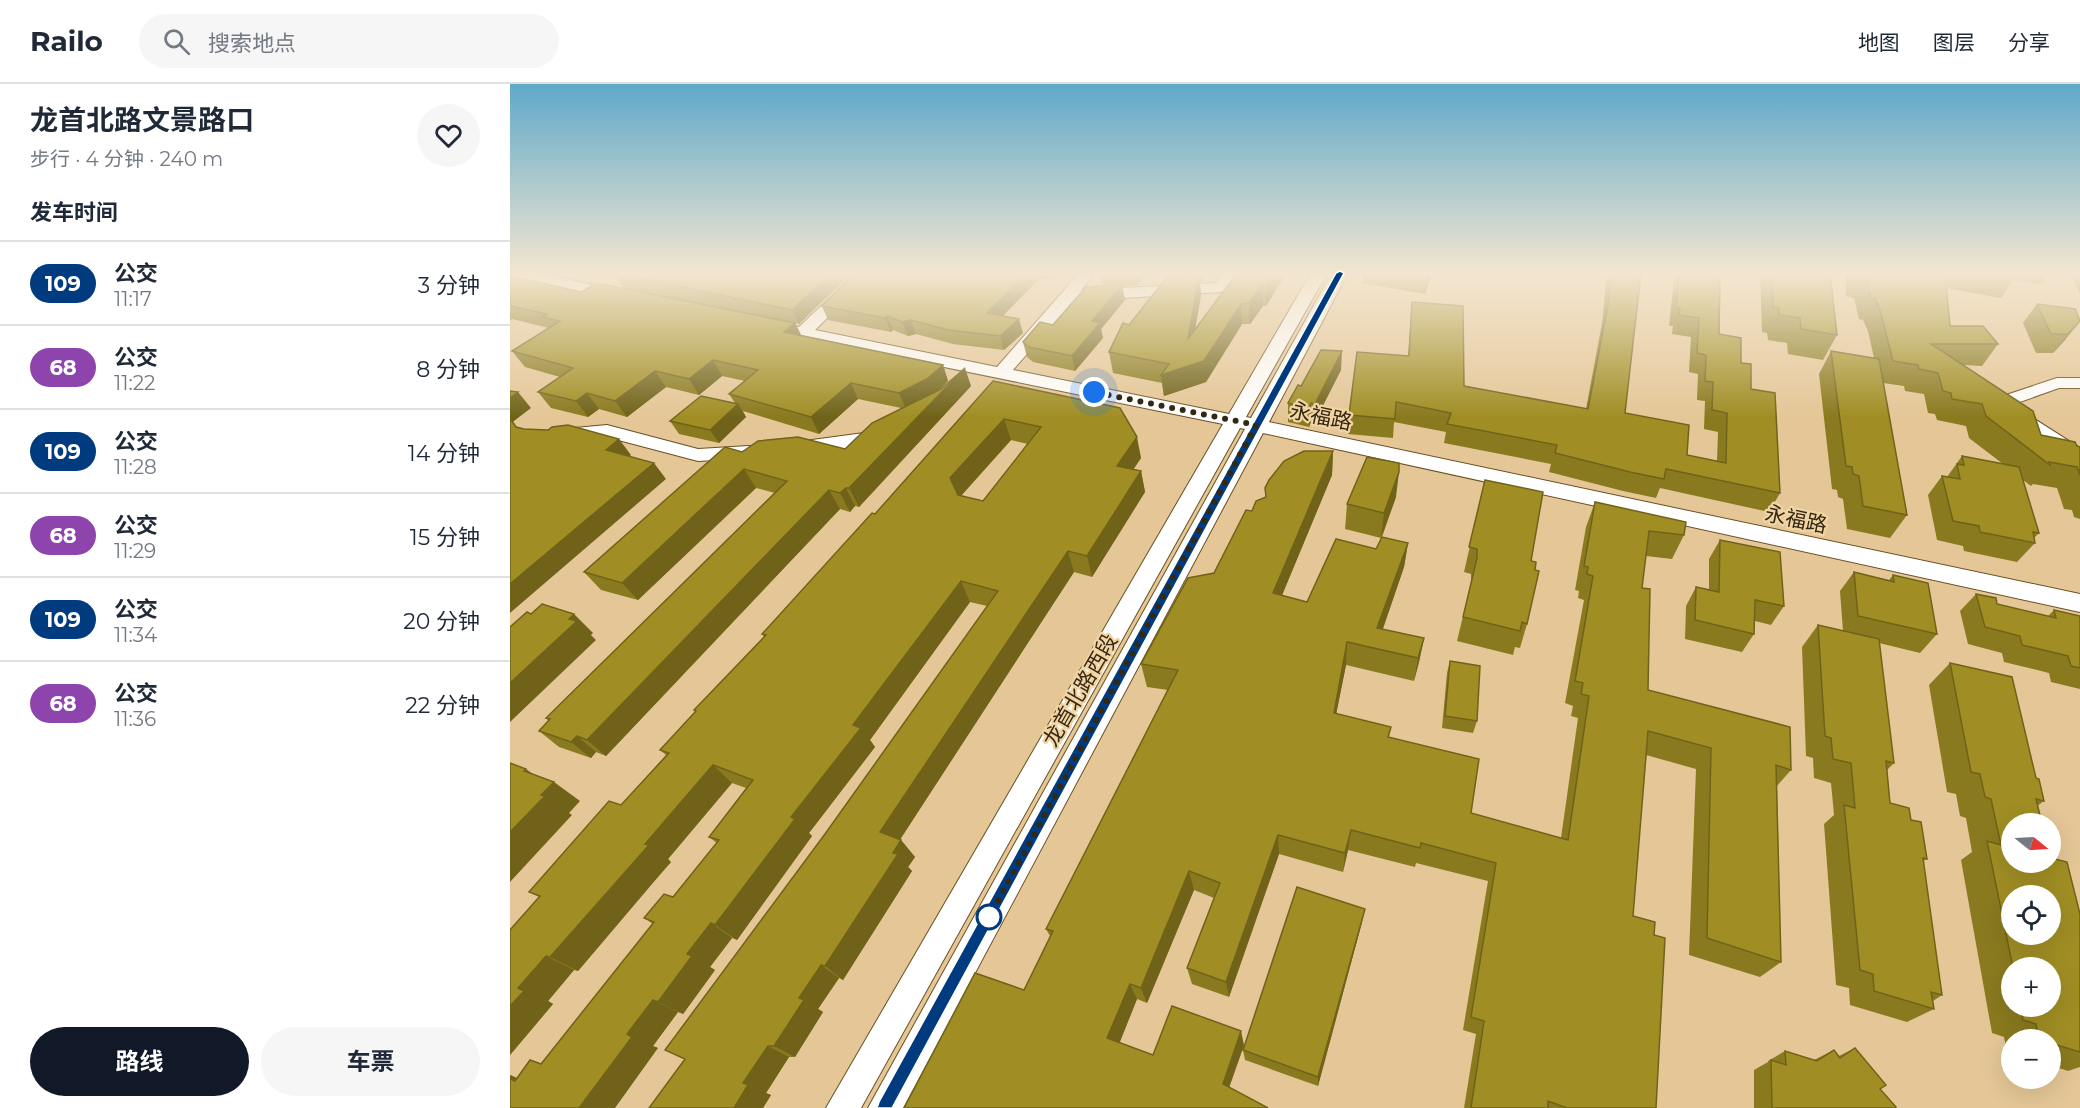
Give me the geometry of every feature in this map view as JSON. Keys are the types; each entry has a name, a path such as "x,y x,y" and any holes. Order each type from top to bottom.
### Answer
{"street":[{"path":"802,333 815,321"},
{"path":"1001,373 1046,321"},
{"name":"龙首北路西段","path":"885,1108 1245,423 1295,321"},
{"name":"龙首北路西段","path":"843,1108 1245,423 1310,321"},
{"name":"永福路","path":"756,323 1245,423 2080,603"},
{"path":"963,381 977,368"},
{"path":"2000,403 2057,383 2080,383"},
{"path":"1983,392 2080,457"},
{"path":"549,436 607,430 698,454 773,451 868,439 899,423"}],"building":[{"path":"560,321 784,321 795,323 784,332 943,365 927,379 899,393 851,383 811,417 729,394 758,370 713,360 689,379 655,371 615,401 587,393 576,401 538,392 573,368 512,351"},
{"path":"914,321 1017,321 1000,336 948,330"},
{"path":"1057,321 1092,321 1100,323 1072,356 1029,347 1023,342 1040,322 1053,325"},
{"path":"1132,321 1191,321 1188,339 1202,321 1230,321 1204,361 1161,375 1169,364 1109,352 1123,323 1129,325"},
{"path":"1411,321 1463,321 1464,386 1588,409 1605,321 1636,321 1625,413 1689,425 1687,455 1726,463 1727,413 1712,410 1713,382 1705,381 1706,355 1697,353 1699,321 1719,321 1719,334 1741,338 1741,363 1751,364 1751,389 1775,393 1780,493 1666,469 1664,479 1630,472 1555,453 1557,445 1447,424 1451,413 1396,402 1395,419 1349,415 1357,352 1409,356"},
{"path":"1800,321 1835,321 1837,335 1801,329"},
{"path":"1883,321 1950,321 1950,326 1983,326 1998,344 1931,344 2033,411 2041,435 2075,442 2080,447 2080,475 2077,467 2049,462 2050,465 1986,416 1982,404 1952,399 1951,393 1943,391 1938,373 1919,369 1918,365 1893,361"},
{"path":"2045,321 2080,321 2068,334 2051,334"},
{"path":"1321,350 1342,351 1315,404 1311,403 1309,408 1288,403 1298,385 1301,386"},
{"path":"1831,351 1879,359 1907,515 1863,506 1859,476 1853,474 1852,467 1846,466"},
{"path":"965,368 849,488 840,493 829,490 587,740 577,736 571,742 539,731 550,719 546,718 787,481 744,469 622,583 584,572 725,447 742,452 758,441 798,437 845,449 872,423 941,389"},
{"path":"993,381 1120,408 1137,437 1117,466 1141,471 1087,556 1068,551 880,832 901,840 893,853 898,854 825,966 821,965 799,998 804,1000 774,1046 768,1046 743,1083 748,1085 734,1108 649,1108 685,1059 665,1050 825,834 998,591 961,581 853,725 861,728 791,817 795,819 715,925 711,923 687,954 692,956 658,1002 653,1000 627,1034 632,1037 579,1108 510,1108 510,1079 515,1081 530,1060 541,1064 654,922 644,918 664,894 673,897 719,840 709,837 753,780 713,765 645,844 649,845 550,957 546,956 518,988 524,991 510,1006 510,930 540,896 529,892 609,801 621,805 669,753 660,750 696,711 694,710 766,635 762,634 872,513 875,514","holes":["1004,419 1041,427 983,501 958,495 950,478"]},
{"path":"510,391 518,392 510,398"},
{"path":"701,396 738,404 710,430 670,421"},
{"path":"510,421 516,427 524,429 548,430 552,427 568,425 619,439 606,450 654,463 510,584"},
{"path":"1304,451 1333,451 1273,593 1307,602 1336,539 1376,549 1382,537 1408,543 1377,628 1424,638 1418,658 1347,642 1334,713 1391,727 1388,737 1479,759 1471,813 1568,840 1589,696 1581,694 1583,683 1575,681 1593,576 1587,574 1588,567 1584,566 1595,502 1686,522 1684,535 1649,531 1642,588 1650,589 1648,690 1790,727 1791,770 1776,765 1781,962 1707,938 1711,748 1648,731 1633,916 1655,922 1654,935 1665,938 1656,1108 1567,1108 1548,1101 1548,1108 1471,1108 1484,1021 1471,1017 1496,863 1421,843 1420,848 1351,830 1345,853 1278,835 1226,982 1187,968 1220,883 1189,871 1141,988 1130,984 1107,1038 1153,1055 1172,1006 1241,1031 1223,1084 1268,1108 904,1108 975,973 1024,990 1053,931 1046,929 1178,670 1141,664 1188,578 1214,573 1246,510 1252,511 1256,501 1266,497 1265,488 1269,480 1284,461"},
{"path":"1962,456 2019,467 2039,533 2033,532 2035,543 1980,532 1979,526 1953,521 1942,476 1960,479 1957,464 1964,465"},
{"path":"1367,457 1399,463 1399,472 1384,513 1347,504"},
{"path":"1485,480 1543,492 1531,561 1536,562 1535,570 1539,571 1527,624 1522,622 1520,631 1463,617 1477,558 1477,549 1469,547"},
{"path":"1720,540 1780,552 1784,606 1755,600 1754,634 1695,620 1696,587 1719,592"},
{"path":"1854,572 1894,582 1893,575 1928,583 1937,634 1858,616"},
{"path":"1976,594 1996,598 1997,604 2056,618 2054,610 2080,616 2080,668 2071,666 2068,656 2022,645 2020,636 1985,627"},
{"path":"542,604 574,614 569,619 577,621 510,683 510,627 527,612 531,614"},
{"path":"1818,625 1879,639 1894,763 1886,761 1890,803 1909,808 1911,820 1921,822 1927,859 1923,858 1942,995 1931,992 1934,1009 1874,991 1873,974 1860,970 1844,805 1855,808 1851,763 1833,759 1831,738 1825,736"},
{"path":"1450,661 1480,666 1477,721 1445,716"},
{"path":"1950,663 2012,677 2036,778 2039,779 2044,801 2036,799 2039,813 2001,813 2001,845 1991,799 1985,797 1980,774 1971,772"},
{"path":"510,763 554,782 541,795 545,796 510,832"},
{"path":"1987,841 2001,845 2001,873 2061,873 2061,860 2067,862 2080,914 2080,1052 2061,1046 2061,1029 2037,1029 2036,1024 2023,1020 2022,1017 2061,1017 2061,957 2011,957 2008,945 2061,945 2061,885 2001,885 2001,909"},
{"path":"1297,887 1365,909 1318,1077 1243,1050"},
{"path":"1855,1048 1886,1085 1880,1089 1895,1108 1772,1108 1771,1060 1786,1065 1785,1051 1817,1061 1834,1050 1840,1058"}],"bus line":[{"name":"109","path":"885,1108 1314,321"}],"route":[{"path":"989,917 986,923 1256,425 1094,392"}]}
